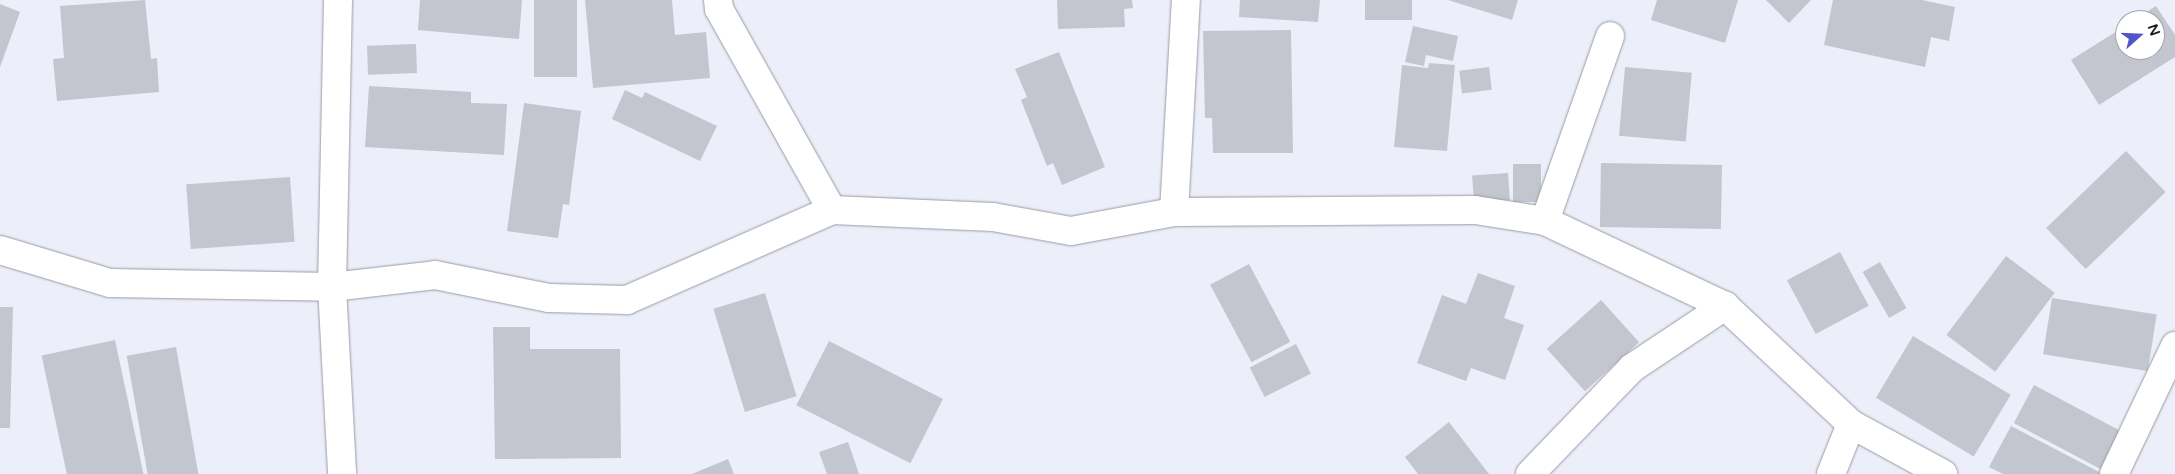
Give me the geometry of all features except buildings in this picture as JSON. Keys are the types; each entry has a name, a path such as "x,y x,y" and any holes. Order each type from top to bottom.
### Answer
{"street":[{"path":"338,0 332,287 342,474"},
{"path":"718,0 719,9 832,210"},
{"path":"1174,212 1186,0"},
{"path":"1545,222 1610,36"},
{"path":"0,250 110,283 332,287 435,275 549,298 627,300 832,210 993,217 1071,231 1174,212 1475,210 1545,222 1615,252 1725,306 1852,424 1943,474"},
{"path":"1530,474 1632,368 1725,306"},
{"path":"2114,474 2175,346"},
{"path":"1831,474 1852,424"}]}
